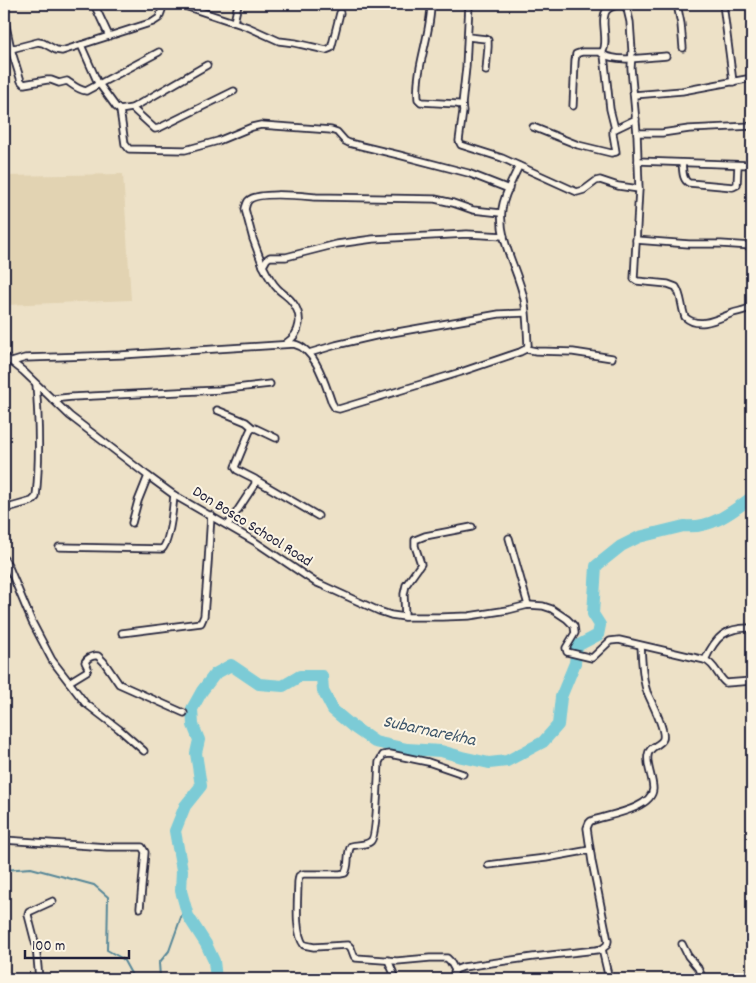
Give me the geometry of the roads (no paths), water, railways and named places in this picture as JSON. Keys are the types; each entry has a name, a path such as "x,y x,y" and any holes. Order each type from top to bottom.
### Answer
{"street":[{"path":"94,4 110,36"},
{"path":"11,48 38,42 59,51 81,45 153,22 159,18 164,4"},
{"path":"179,4 234,22 279,41 326,50 331,48 340,13"},
{"path":"234,22 238,4"},
{"path":"431,4 417,91 418,99 420,102 457,104 462,106"},
{"path":"469,4 465,88 459,141 461,145 502,158 577,192 600,180 618,186 639,189"},
{"path":"533,127 611,154 616,152 613,134 615,129 610,109 602,54 606,45 604,15 607,10 618,4"},
{"path":"623,4 627,9 630,22 637,133 639,189 634,279 676,287 685,317 697,323 715,320 752,307"},
{"path":"677,4 684,48"},
{"path":"723,4 733,82"},
{"path":"4,17 11,48 21,81 24,84 47,80 59,83 67,81 86,91 159,52"},
{"path":"468,37 488,40 486,71"},
{"path":"81,45 98,84 120,110 125,144 129,149 192,149 256,126 320,128 338,132 349,143 468,173 509,189"},
{"path":"573,106 576,54 582,52 602,54 608,57 631,58 666,56"},
{"path":"120,110 132,108 207,65"},
{"path":"634,96 682,91 752,78"},
{"path":"132,108 155,129 234,90"},
{"path":"615,129 636,120"},
{"path":"637,133 662,133 689,129 752,126"},
{"path":"638,161 752,165"},
{"path":"682,163 684,180 689,183 734,187 737,185 738,165"},
{"path":"519,166 504,200 502,214 504,236 524,298 528,345 526,349"},
{"path":"285,344 294,337 298,329 299,319 294,304 278,290 263,266 253,240 246,209 248,200 257,197 298,195 435,199 473,210 502,214"},
{"path":"263,266 270,257 286,257 352,242 392,237 467,234 504,236"},
{"path":"636,240 752,246"},
{"path":"309,354 336,345 375,336 499,314 525,313"},
{"path":"12,362 25,358 121,355 285,344 299,345 304,348 315,362 332,403 335,408 339,409 455,374 526,349 573,352 612,358"},
{"name":"Don Bosco School Road","path":"4,356 85,428 174,495 261,545 315,582 379,611 405,617 469,616 528,605"},
{"path":"4,508 32,501 36,497 38,414 36,384"},
{"path":"52,399 219,390 270,384"},
{"path":"217,410 246,422 253,428 276,438"},
{"path":"253,428 249,433 235,467 237,470 318,516"},
{"path":"132,523 148,476"},
{"path":"228,526 256,484 256,480"},
{"path":"59,547 162,549 165,547 169,530 174,495"},
{"path":"122,633 201,623 204,616 211,515"},
{"path":"405,617 404,594 406,585 422,564 415,546 416,540 425,536 472,527"},
{"path":"509,538 528,605 552,609 574,626 576,633 567,646 567,652 593,658 606,644 614,640 706,660 711,662 717,673 726,683 752,681"},
{"path":"4,559 32,622 52,660 86,703 144,751"},
{"path":"706,660 715,643 728,632 739,628 752,628"},
{"path":"455,970 463,967 606,947 608,941 587,832 589,823 600,817 637,807 650,798 653,788 648,753 661,742 664,736 647,691 641,646"},
{"path":"69,682 87,671 86,661 93,656 98,656 119,684 184,713"},
{"path":"452,979 455,970 447,958 397,961 355,958 348,945 314,947 304,944 299,937 298,928 298,878 303,874 345,873 348,869 351,846 366,844 372,840 379,762 383,756 390,754 428,762 463,774"},
{"path":"4,840 107,847 142,847 145,852 140,908"},
{"path":"488,865 546,858 590,850"},
{"path":"38,979 36,946 28,915 29,912 52,901"},
{"path":"682,944 703,979"},
{"path":"602,949 609,979"},
{"path":"388,960 396,979"}],"waterway":[{"name":"Subarnarekha","path":"216,979 214,961 206,944 188,916 181,891 182,870 175,831 185,806 201,786 196,753 199,740 193,725 192,709 202,691 215,674 231,665 259,684 283,686 300,676 322,676 323,691 333,710 375,742 407,749 441,751 489,763 507,761 543,742 558,725 561,697 575,663 577,646 598,635 600,625 593,614 596,566 621,546 639,537 684,526 703,525 712,522 729,514 752,497"},
{"path":"4,870 31,868 94,885 108,897 107,950 123,959 134,979"},
{"path":"158,979 160,977 159,963 169,951 185,906"}]}
